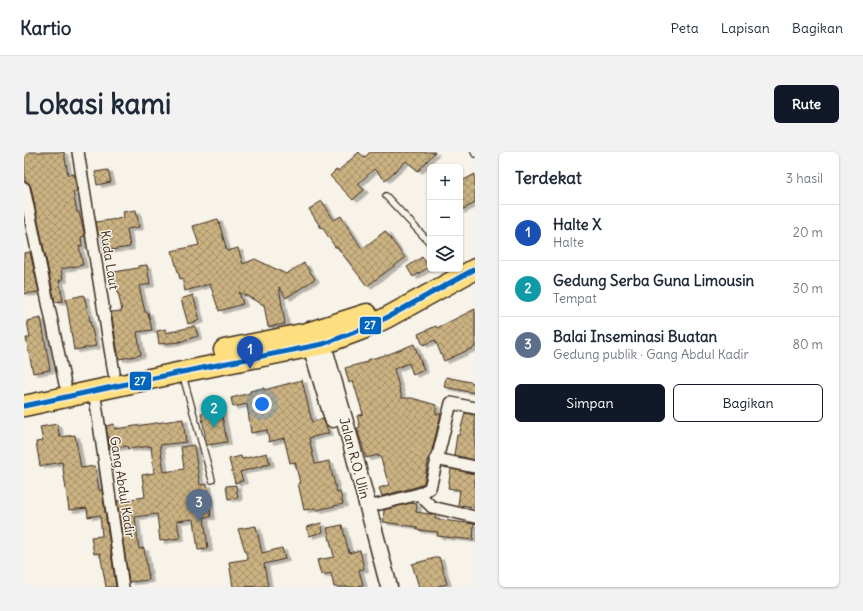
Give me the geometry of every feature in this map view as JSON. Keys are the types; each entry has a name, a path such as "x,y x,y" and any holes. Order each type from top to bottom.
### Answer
{"highway":[{"path":"463,261 475,255"},
{"path":"24,406 182,372 315,338 369,326 475,269"},
{"path":"24,392 114,373 315,338 403,295 441,272"}],"main road":[{"name":"Jalan R.O. Ulin","path":"315,338 346,444 368,507 389,587"},
{"name":"Jalan R.O. Ulin","path":"346,444 377,587"}],"street":[{"name":"Kuda Laut","path":"78,152 114,373"},
{"path":"24,188 65,384"},
{"name":"Gang Abdul Kadir","path":"94,390 124,587"},
{"path":"368,507 420,494 430,488 451,403 475,408"},
{"path":"436,459 475,467"},
{"path":"420,494 432,507 475,517"}],"lane":[{"path":"386,196 427,240"},
{"path":"182,372 212,480"}],"building":[{"path":"24,152 64,152 68,175 74,174 77,191 73,192 77,212 79,212 85,236 81,237 82,246 79,246 83,265 61,269 63,280 59,280 63,301 55,302 31,187 29,183 25,181"},
{"path":"359,152 364,158 370,152 435,152 418,171 406,161 385,180 374,169 358,184 364,190 353,200 330,176 336,170 338,171"},
{"path":"108,170 111,182 97,185 95,172"},
{"path":"475,174 475,203 463,209 463,200 463,180"},
{"path":"322,201 334,220 341,216 362,249 385,231 405,258 367,286 337,247 335,247 309,209"},
{"path":"136,210 139,227 127,229 130,247 104,251 101,234 98,234 96,222 124,218 123,212"},
{"path":"218,219 227,251 238,248 243,264 255,259 286,274 304,263 315,279 286,298 279,287 285,324 268,327 264,305 239,292 243,304 219,311 210,284 185,291 172,251 199,245 193,226"},
{"path":"30,252 39,292 24,294 24,253"},
{"path":"422,257 427,264 427,268 413,277 407,267"},
{"path":"147,265 150,284 139,286 145,312 148,312 152,330 137,332 141,355 119,359 111,312 122,311 114,272"},
{"path":"84,295 96,346 74,350 66,299"},
{"path":"193,295 200,320 188,324 181,299"},
{"path":"475,309 475,347 444,361 435,340 423,345 418,334 436,326 437,328"},
{"path":"41,318 50,370 33,373 26,338 30,338 27,321"},
{"path":"195,326 198,336 179,342 159,344 157,331 166,329 166,333"},
{"path":"414,344 424,370 413,375 409,363 394,369 402,398 412,398 436,405 436,414 441,414 429,457 424,483 416,487 382,496 379,488 389,485 380,456 378,457 378,455 366,458 357,428 360,427 357,416 363,414 353,381 349,383 345,368 367,362 367,360 389,354"},
{"path":"446,377 475,383 475,393 444,387"},
{"path":"302,380 312,422 323,419 329,433 309,438 315,464 329,461 337,493 340,492 343,504 317,510 316,508 304,510 295,462 290,463 284,438 269,442 267,430 251,433 247,404 233,407 231,398 250,393 250,391 264,388 264,390"},
{"path":"221,410 227,442 207,445 201,413"},
{"path":"465,413 475,415 475,460 454,455 457,435 459,435"},
{"path":"183,419 186,442 160,445 164,472 184,469 181,447 194,445 200,485 207,484 211,517 204,517 208,549 198,550 194,519 177,521 180,538 160,541 157,514 135,517 139,549 144,548 149,580 129,582 117,501 145,497 142,475 154,473 151,446 128,449 127,446 110,449 106,426 114,424 115,429"},
{"path":"57,424 60,437 75,435 81,468 95,466 99,490 102,490 116,587 106,587 100,553 94,554 91,537 102,536 100,515 88,517 87,508 69,510 62,462 40,466 36,442 43,441 40,427"},
{"path":"267,453 270,464 240,472 243,481 235,483 229,459 241,456 242,459"},
{"path":"451,469 475,474 475,507 458,505 460,490 448,488"},
{"path":"236,485 238,498 228,499 226,486"},
{"path":"410,503 417,504 416,512 436,515 435,519 474,524 473,540 437,536 438,532 417,530 417,527 383,522 384,510"},
{"path":"321,523 323,532 309,536 307,527"},
{"path":"342,525 349,553 360,550 364,569 359,570 363,585 355,587 334,587 331,573 321,575 317,560 334,557 327,528"},
{"path":"256,526 262,553 282,548 285,559 264,564 268,586 233,587 229,562 248,559 238,529"},
{"path":"439,557 447,584 435,587 419,587 412,564"}],"transit line":[{"name":"27","path":"24,406 182,372 323,344 363,329 386,318 475,269"}],"place":[{"name":"Halte X","path":"250,369"},
{"name":"Gedung Serba Guna Limousin","path":"214,428"},
{"name":"Balai Inseminasi Buatan","path":"199,522"}]}
